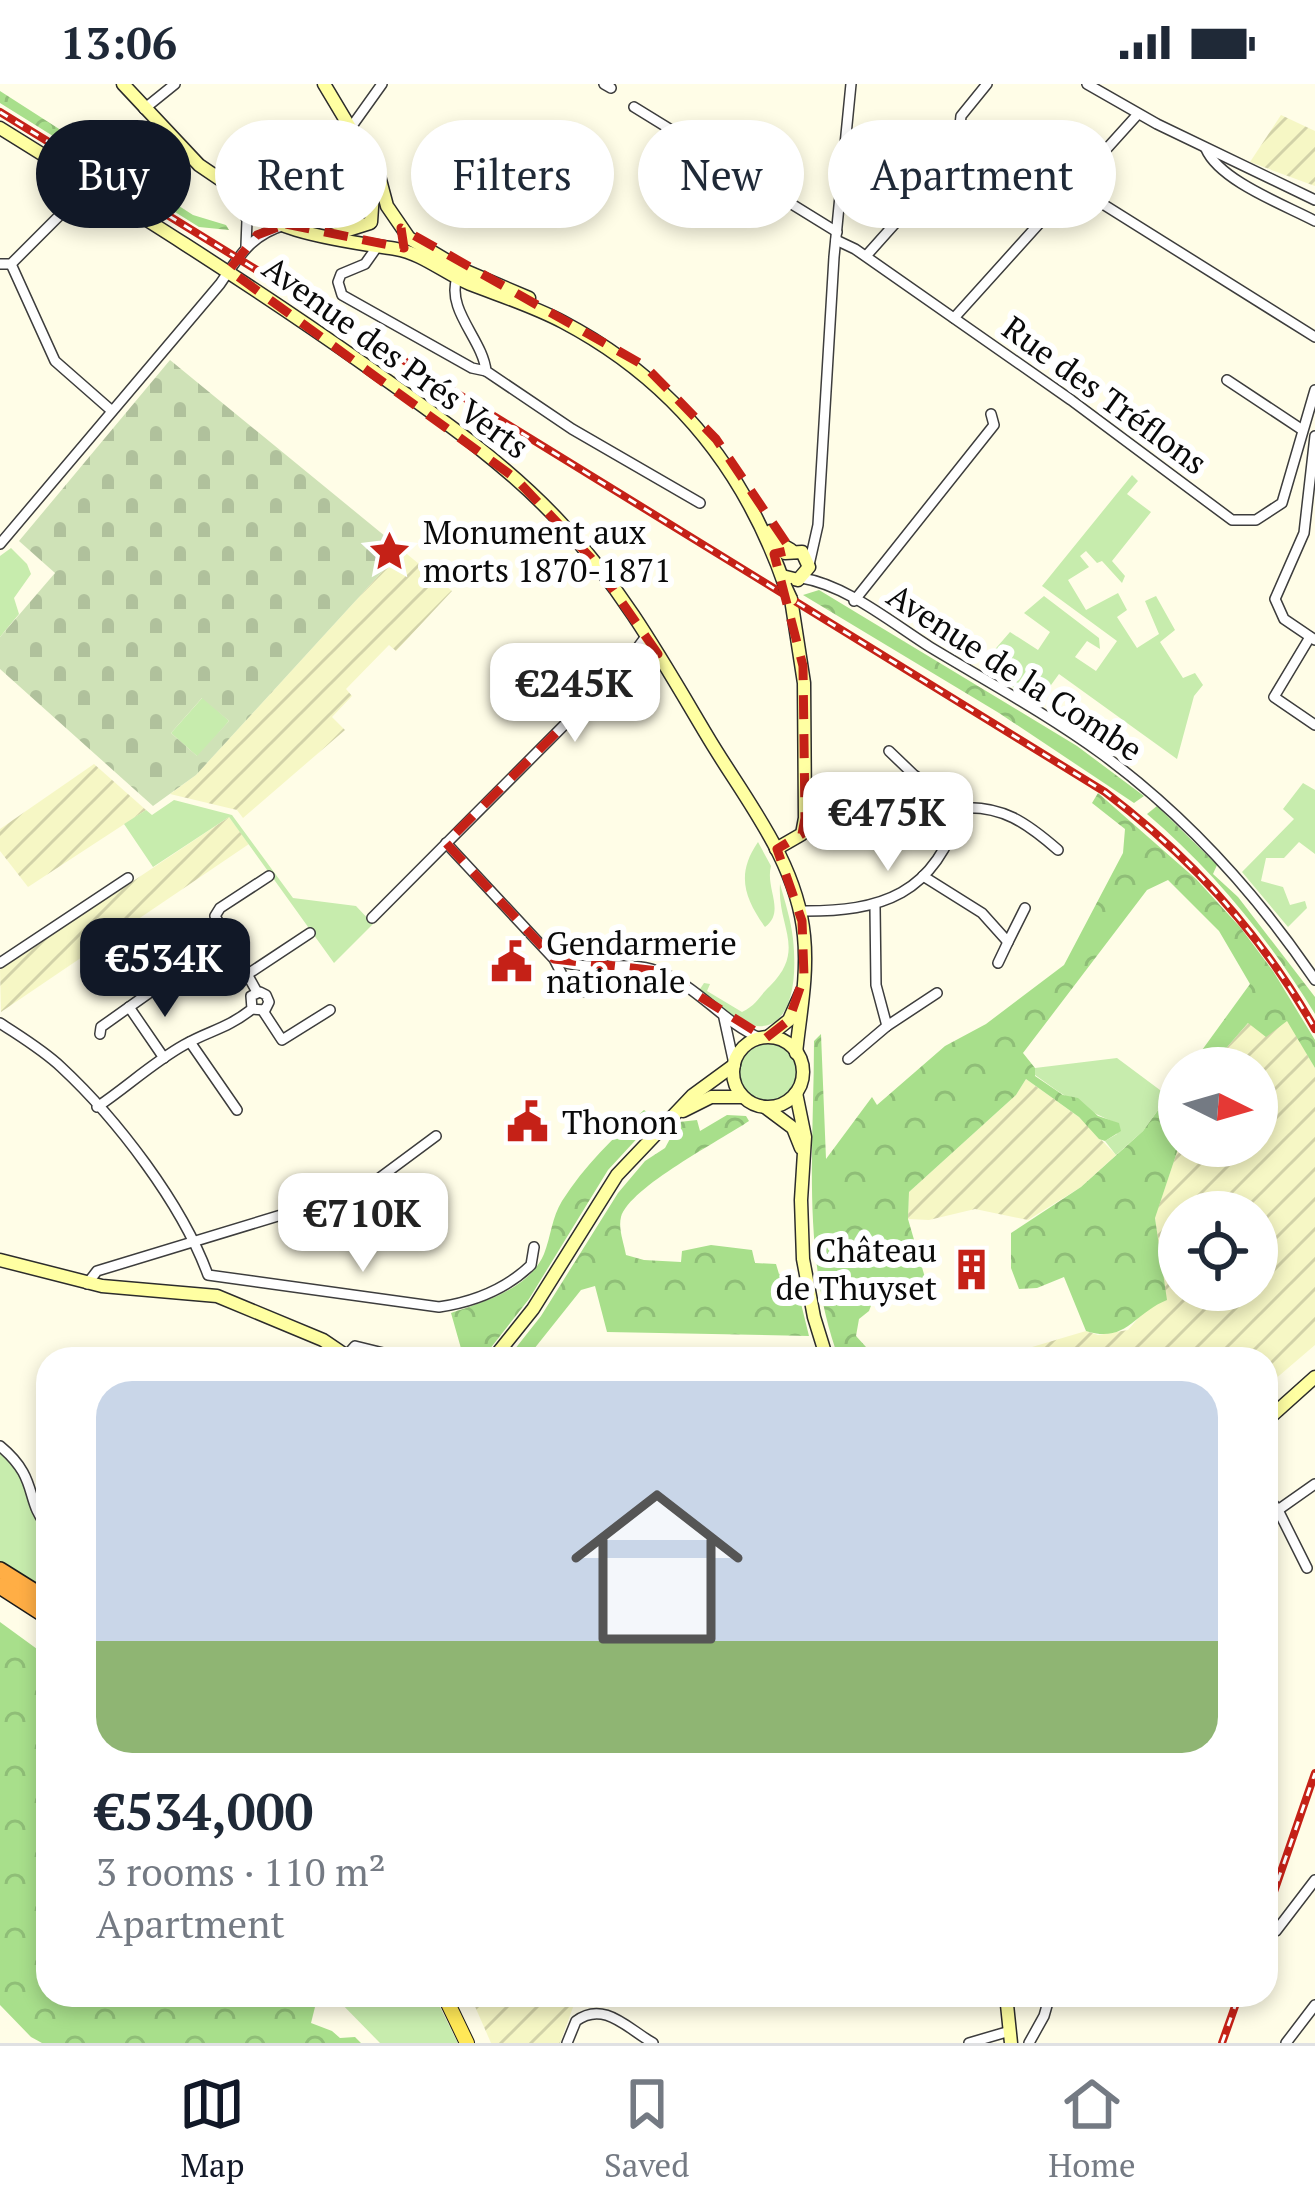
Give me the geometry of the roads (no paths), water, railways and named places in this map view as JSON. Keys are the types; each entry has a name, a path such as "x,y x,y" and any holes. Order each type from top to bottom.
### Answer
{"highway":[{"path":"0,1570 36,1592"},
{"path":"0,1586 36,1609"}],"main road":[{"path":"450,2007 466,2043"}],"street":[{"path":"123,84 184,152 215,179"},
{"path":"145,109 176,84"},
{"path":"323,84 345,120"},
{"path":"356,120 382,84"},
{"path":"794,581 814,544 851,84"},
{"path":"866,256 957,154 961,116 987,84"},
{"path":"1088,84 1206,149 1315,200"},
{"name":"Rue des Tréflons","path":"634,106 866,256 1232,520 1256,520 1282,503 1315,390"},
{"path":"1116,139 1138,114"},
{"name":"Avenue des Prés Verts","path":"0,128 36,150"},
{"path":"1206,149 1227,173 1311,220"},
{"path":"387,196 400,240 380,246 365,264 341,274 342,295 472,368 486,371 572,429 700,503"},
{"path":"1116,212 1315,337"},
{"path":"387,218 421,248 583,324 645,366 716,439 775,537 795,550"},
{"path":"44,228 6,264 55,361 112,411"},
{"name":"Avenue des Prés Verts","path":"162,228 229,269 506,469 592,558 647,635 776,849 800,911 805,942 804,1011 796,1053"},
{"path":"246,246 247,228"},
{"path":"0,544 246,246 274,228"},
{"path":"302,228 380,246 561,321 660,387 726,462 794,581"},
{"path":"331,235 353,228"},
{"path":"369,228 380,246"},
{"path":"954,318 1036,228"},
{"path":"457,278 454,293 486,371"},
{"path":"1227,380 1301,429"},
{"path":"854,601 994,424 991,414"},
{"path":"1315,436 1304,533 1275,599 1283,619 1312,638 1274,697 1315,725"},
{"path":"794,581 782,555 814,544"},
{"path":"776,849 799,836 806,818 805,682 795,550"},
{"name":"Avenue de la Combe","path":"794,581 819,581 854,601 1066,729 1139,783 1233,873 1315,980"},
{"path":"372,918 627,662 647,635"},
{"path":"627,662 658,654"},
{"path":"889,751 961,808 982,807 1011,815 1058,850"},
{"path":"800,911 874,907 923,876 948,840 961,808"},
{"path":"446,843 554,959 575,993 586,992 610,972 631,965"},
{"path":"269,876 214,916 257,992 250,999 282,1040 330,1010"},
{"path":"923,876 982,913 1008,942"},
{"path":"0,963 128,878"},
{"path":"874,907 876,986 887,1026"},
{"path":"998,963 1025,908"},
{"path":"248,974 310,933"},
{"path":"554,959 589,968 631,965 670,976 724,1018 763,1038 783,1041 796,1053 802,1073 796,1093 805,1132 803,1259 823,1347"},
{"path":"565,979 573,965"},
{"path":"589,968 593,985"},
{"path":"100,1034 101,1027 156,988 167,988"},
{"path":"503,1347 533,1309 607,1188 693,1094 734,1064 742,1049 784,1025 803,990"},
{"path":"848,1059 937,993"},
{"path":"129,1007 164,1058"},
{"path":"97,1107 190,1042 228,1028 257,1010"},
{"path":"724,1018 735,1083 744,1098"},
{"path":"0,1023 52,1059 97,1107 195,1241 208,1275 439,1307 510,1282 531,1265 534,1247"},
{"path":"190,1042 237,1110"},
{"path":"765,1107 782,1104 796,1093"},
{"path":"671,1119 711,1097 744,1098 793,1128 802,1155"},
{"path":"87,1284 97,1271 347,1195 374,1182 436,1136"},
{"path":"0,1261 87,1284 217,1296 334,1347"},
{"path":"1278,1410 1315,1377"},
{"path":"0,1446 27,1473 36,1508"},
{"path":"1307,1568 1278,1510 1315,1484"},
{"path":"1278,1929 1315,1880"},
{"path":"1286,2043 1315,2006"},
{"path":"969,2043 1010,2037 1007,2007"},
{"path":"1029,2043 1047,2007"},
{"path":"567,2043 576,2021 597,2012 653,2043"}],"railway":[{"path":"0,112 1105,792 1167,843 1222,900 1272,961 1315,1029"},
{"path":"1278,1880 1315,1773"},
{"path":"1222,2043 1235,2007"}],"place":[{"name":"Monument aux morts 1870-1871","path":"389,551"},
{"name":"Gendarmerie nationale","path":"512,962"},
{"name":"Thonon","path":"528,1122"},
{"name":"Château de Thuyset","path":"971,1269"}]}
